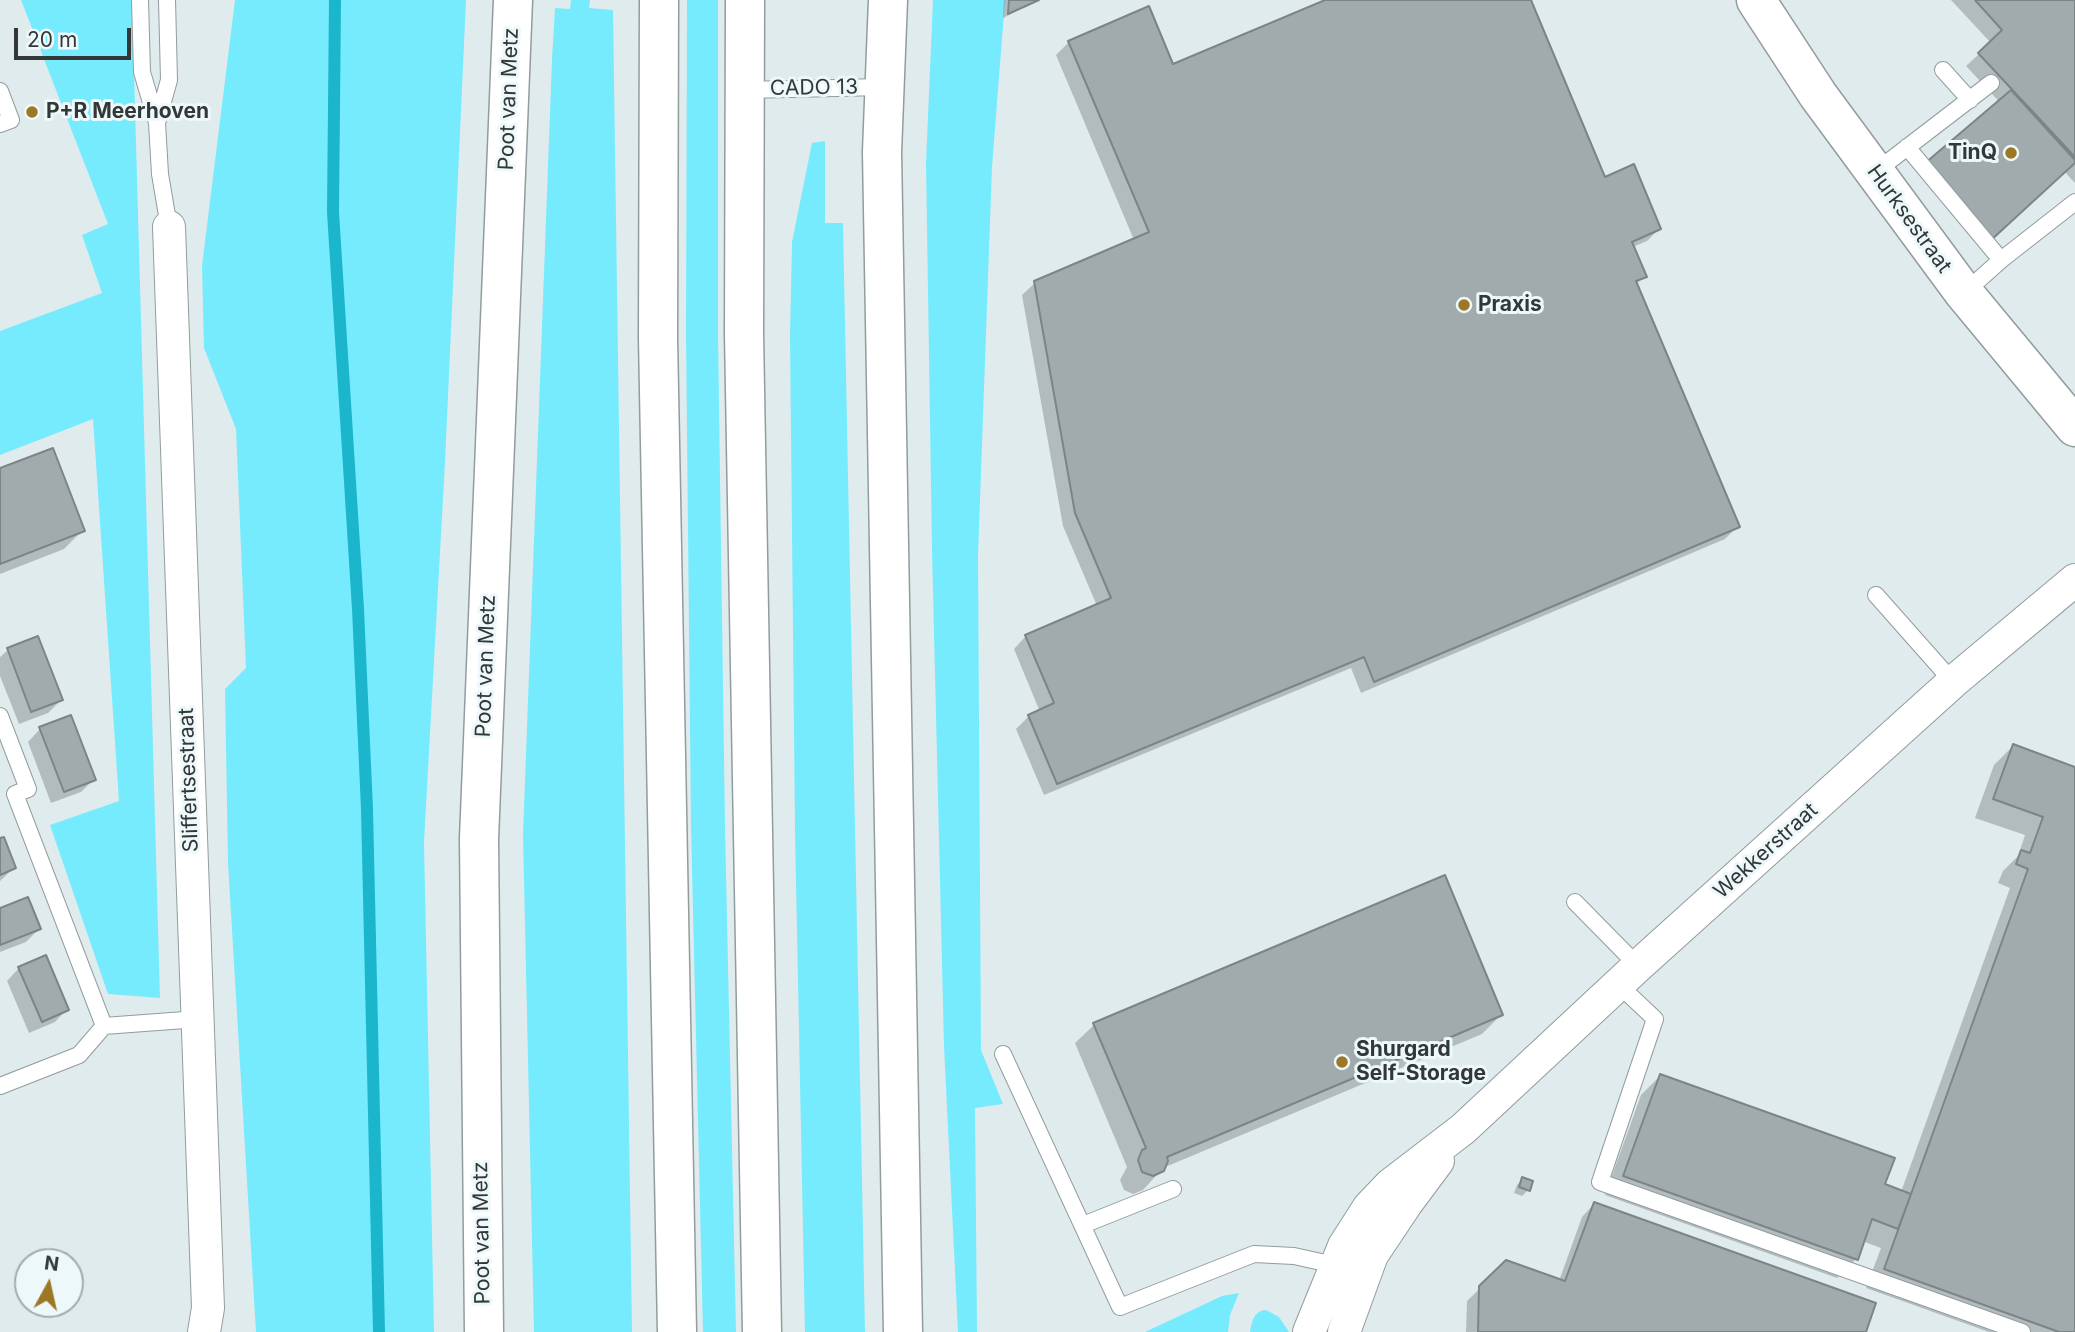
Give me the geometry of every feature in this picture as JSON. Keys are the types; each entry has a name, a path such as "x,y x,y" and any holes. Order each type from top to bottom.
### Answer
{"main road":[{"name":"Poot van Metz","path":"484,1332 479,839 513,0"},
{"path":"659,0 658,338 677,1332"},
{"path":"745,0 744,348 762,1332"},
{"path":"888,0 882,152 903,1332"},
{"name":"Hurksestraat","path":"1756,0 1818,95 1964,293 2075,428"}],"street":[{"name":"Sliffertsestraat","path":"169,227 208,1308 204,1332"},
{"name":"Wekkerstraat","path":"1309,1332 1335,1265 1355,1225 1390,1185 1463,1129 1628,975 1953,682 2075,580"},
{"name":"Wekkerstraat","path":"1344,1332 1372,1255 1463,1129"}],"lane":[{"path":"140,0 142,72 157,124 160,174 169,227"},
{"path":"157,124 169,80 167,0"},
{"path":"1943,70 1970,100"},
{"path":"1875,173 1991,83"},
{"name":"CADO 13","path":"743,90 884,87"},
{"path":"0,92 11,120 0,124"},
{"path":"1908,147 2001,260"},
{"path":"1964,293 2075,202"},
{"path":"1876,595 1953,682"},
{"path":"0,716 28,789 15,794 104,1026"},
{"path":"1575,902 1628,975 1655,1019 1600,1182 2022,1332"},
{"path":"0,1086 79,1055 104,1026 198,1019"},
{"path":"1003,1054 1120,1307 1254,1254 1294,1256 1365,1272"},
{"path":"1083,1225 1173,1189"}],"shaded area":[{"path":"21,0 132,0 160,998 108,994 50,825 119,801 93,419 0,455 0,331 102,293 82,235 108,224"},
{"path":"235,0 466,0 424,842 434,1332 256,1332 228,863 225,689 246,668 236,429 204,348 202,266"},
{"path":"571,0 590,0 589,8 613,10 632,1332 534,1332 523,834 552,59 555,8 570,9"},
{"path":"687,0 718,0 718,334 736,1332 703,1332 691,826 686,334"},
{"path":"933,0 1005,0 992,167 978,555 981,1050 1003,1104 975,1108 977,1332 958,1332 944,1046 926,163"},
{"path":"825,141 825,223 843,223 865,1332 805,1332 795,831 790,335 792,242 812,143"},
{"path":"1239,1293 1230,1315 1228,1332 1145,1332 1222,1296"},
{"path":"1266,1310 1279,1317 1289,1332 1250,1332 1256,1314"}],"building":[{"path":"1009,0 1039,0 1008,14"},
{"path":"1325,0 1531,0 1605,177 1634,164 1661,229 1632,242 1647,277 1636,281 1740,527 1374,682 1364,657 1057,784 1028,715 1054,703 1025,635 1111,598 1075,513 1034,281 1149,232 1068,41 1149,6 1173,64"},
{"path":"1975,0 2075,0 2075,157 1978,53 2002,30"},
{"path":"2011,90 2075,163 1989,242 1924,164"},
{"path":"53,448 85,531 0,564 0,468"},
{"path":"38,636 63,700 31,712 7,648"},
{"path":"71,715 96,780 64,792 39,727"},
{"path":"2013,744 2075,767 2075,1332 2059,1332 1884,1269 2028,869 2016,864 2021,850 2030,853 2043,817 1993,799"},
{"path":"4,837 16,868 0,875 0,838"},
{"path":"1445,875 1503,1015 1167,1157 1164,1171 1153,1176 1142,1172 1138,1160 1142,1150 1146,1148 1093,1023"},
{"path":"28,897 41,929 0,945 0,908"},
{"path":"46,955 69,1010 42,1022 18,967"},
{"path":"1660,1074 1895,1158 1885,1184 1911,1194 1898,1229 1872,1219 1858,1260 1623,1176"},
{"path":"1522,1177 1533,1181 1530,1191 1519,1187"},
{"path":"1594,1202 1876,1303 1866,1332 1478,1332 1479,1286 1506,1260 1565,1281"}],"waterway":[{"path":"335,0 333,212 358,609 367,809 379,1332"}],"place":[{"name":"P+R Meerhoven","path":"32,112"},
{"name":"TinQ","path":"2011,153"},
{"name":"Praxis","path":"1464,305"},
{"name":"Shurgard Self-Storage","path":"1342,1062"}]}
